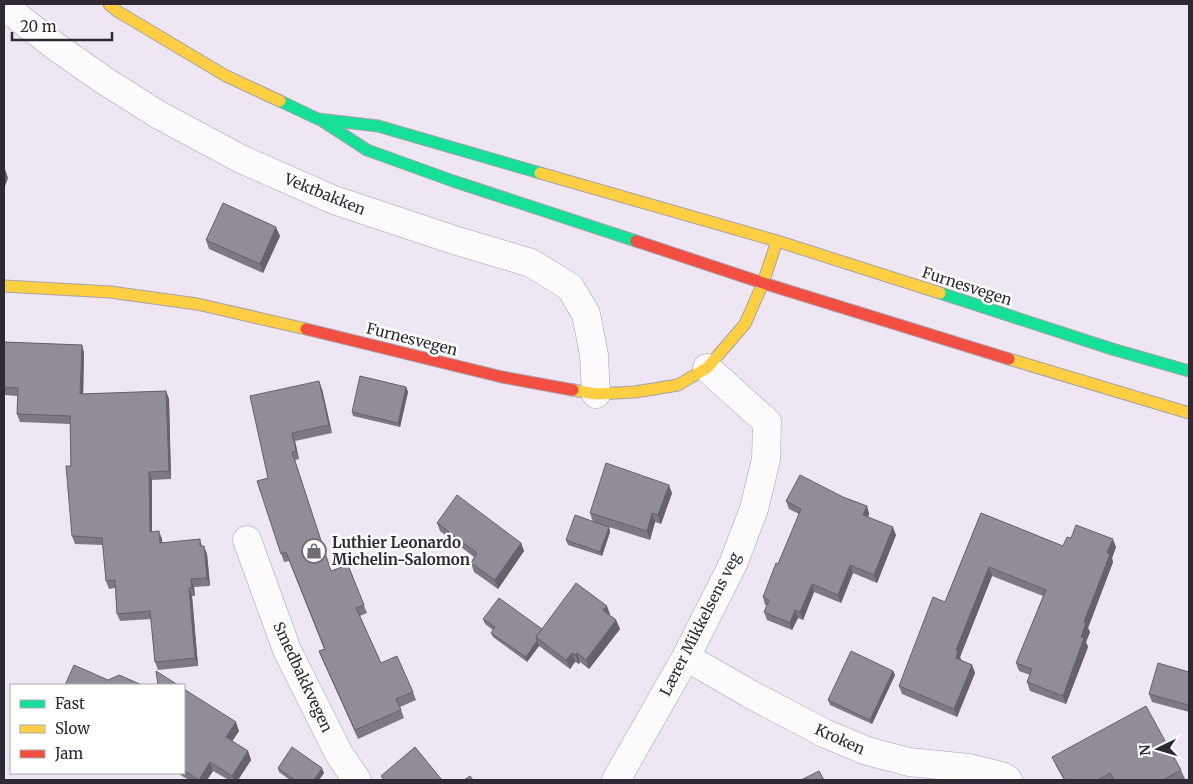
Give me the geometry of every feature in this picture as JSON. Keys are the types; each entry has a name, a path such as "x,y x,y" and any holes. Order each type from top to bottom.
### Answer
{"main road":[{"path":"109,4 226,76 318,118 367,150 453,181 763,283 1189,413"},
{"path":"318,118 378,126 778,241"},
{"name":"Furnesvegen","path":"4,286 110,292 197,304 502,377 596,394 635,392 678,385 707,368 745,324 763,283 778,241 1112,349 1189,371"}],"street":[{"name":"Vektbakken","path":"4,6 55,46 105,81 159,115 241,159 334,200 454,240 531,263 570,287 586,314 594,355 596,394"},
{"name":"Lærer Mikkelsens veg","path":"616,780 686,657 733,564 754,509 766,459 767,422 707,368"},
{"name":"Smedbakkvegen","path":"247,540 286,650 339,754 357,780"},
{"name":"Kroken","path":"686,657 750,694 826,734 867,751 909,762 969,768 1002,776 1008,780"}],"building":[{"path":"223,203 276,227 260,264 206,240"},
{"path":"4,342 82,345 80,394 166,391 169,471 149,472 150,532 159,531 160,543 200,539 200,546 204,546 207,578 191,579 192,588 189,588 195,658 155,662 150,611 117,614 115,580 106,581 102,538 72,536 66,466 71,466 70,416 17,414 18,388 4,387"},
{"path":"360,376 406,387 398,423 352,412"},
{"path":"319,381 329,425 292,433 296,451 292,452 331,571 348,565 364,605 356,608 381,663 397,656 413,692 396,699 401,710 355,730 319,651 325,649 286,552 281,554 257,481 268,478 250,396"},
{"path":"606,463 669,485 658,515 652,513 647,531 590,513"},
{"path":"800,475 843,497 867,506 863,515 893,527 874,575 850,565 838,595 812,584 800,612 795,610 790,623 764,612 769,600 763,597 776,563 778,564 801,509 786,501"},
{"path":"457,495 521,543 495,580 471,563 477,553 437,523"},
{"path":"981,513 1063,546 1067,537 1071,538 1076,525 1113,539 1107,553 1110,554 1084,622 1086,623 1081,637 1084,638 1063,696 1027,682 1032,669 1016,663 1046,590 989,567 956,650 958,651 956,658 972,665 954,709 899,686 933,597 945,602"},
{"path":"575,515 609,527 600,552 566,540"},
{"path":"576,583 607,606 603,610 616,620 586,660 577,653 575,655 572,653 566,660 536,637"},
{"path":"499,598 542,629 536,637 537,641 526,657 491,633 495,627 483,619"},
{"path":"851,651 893,671 870,720 828,700"},
{"path":"1158,663 1189,672 1188,705 1149,694"},
{"path":"74,665 108,680 119,675 140,684 65,684"},
{"path":"156,671 176,684 158,684"},
{"path":"185,690 236,722 226,737 248,751 232,776 210,762 199,780 185,771"},
{"path":"1146,706 1181,770 1163,780 1114,780 1110,773 1098,780 1065,780 1052,757"},
{"path":"292,747 322,768 314,780 295,780 278,768"},
{"path":"415,747 442,780 384,780 381,776"},
{"path":"819,771 824,780 801,780"},
{"path":"470,776 473,780 464,780"}],"traffic: fast":[{"path":"280,101 318,119 378,126 540,173"},
{"path":"324,122 367,150 453,181 636,241"},
{"path":"940,293 1112,349 1189,371"}],"traffic: slow":[{"path":"109,4 117,11 226,76 280,101"},
{"path":"540,173 777,241 940,293"},
{"path":"573,390 596,394 635,392 678,385 707,368 745,324 763,283 777,241"},
{"path":"4,286 110,292 197,304 306,329"},
{"path":"1009,359 1189,413"}],"traffic: jam":[{"path":"636,241 763,283 1009,359"},
{"path":"306,329 502,377 573,390"}],"place":[{"name":"Luthier Leonardo Michelin-Salomon","path":"314,551"}]}
